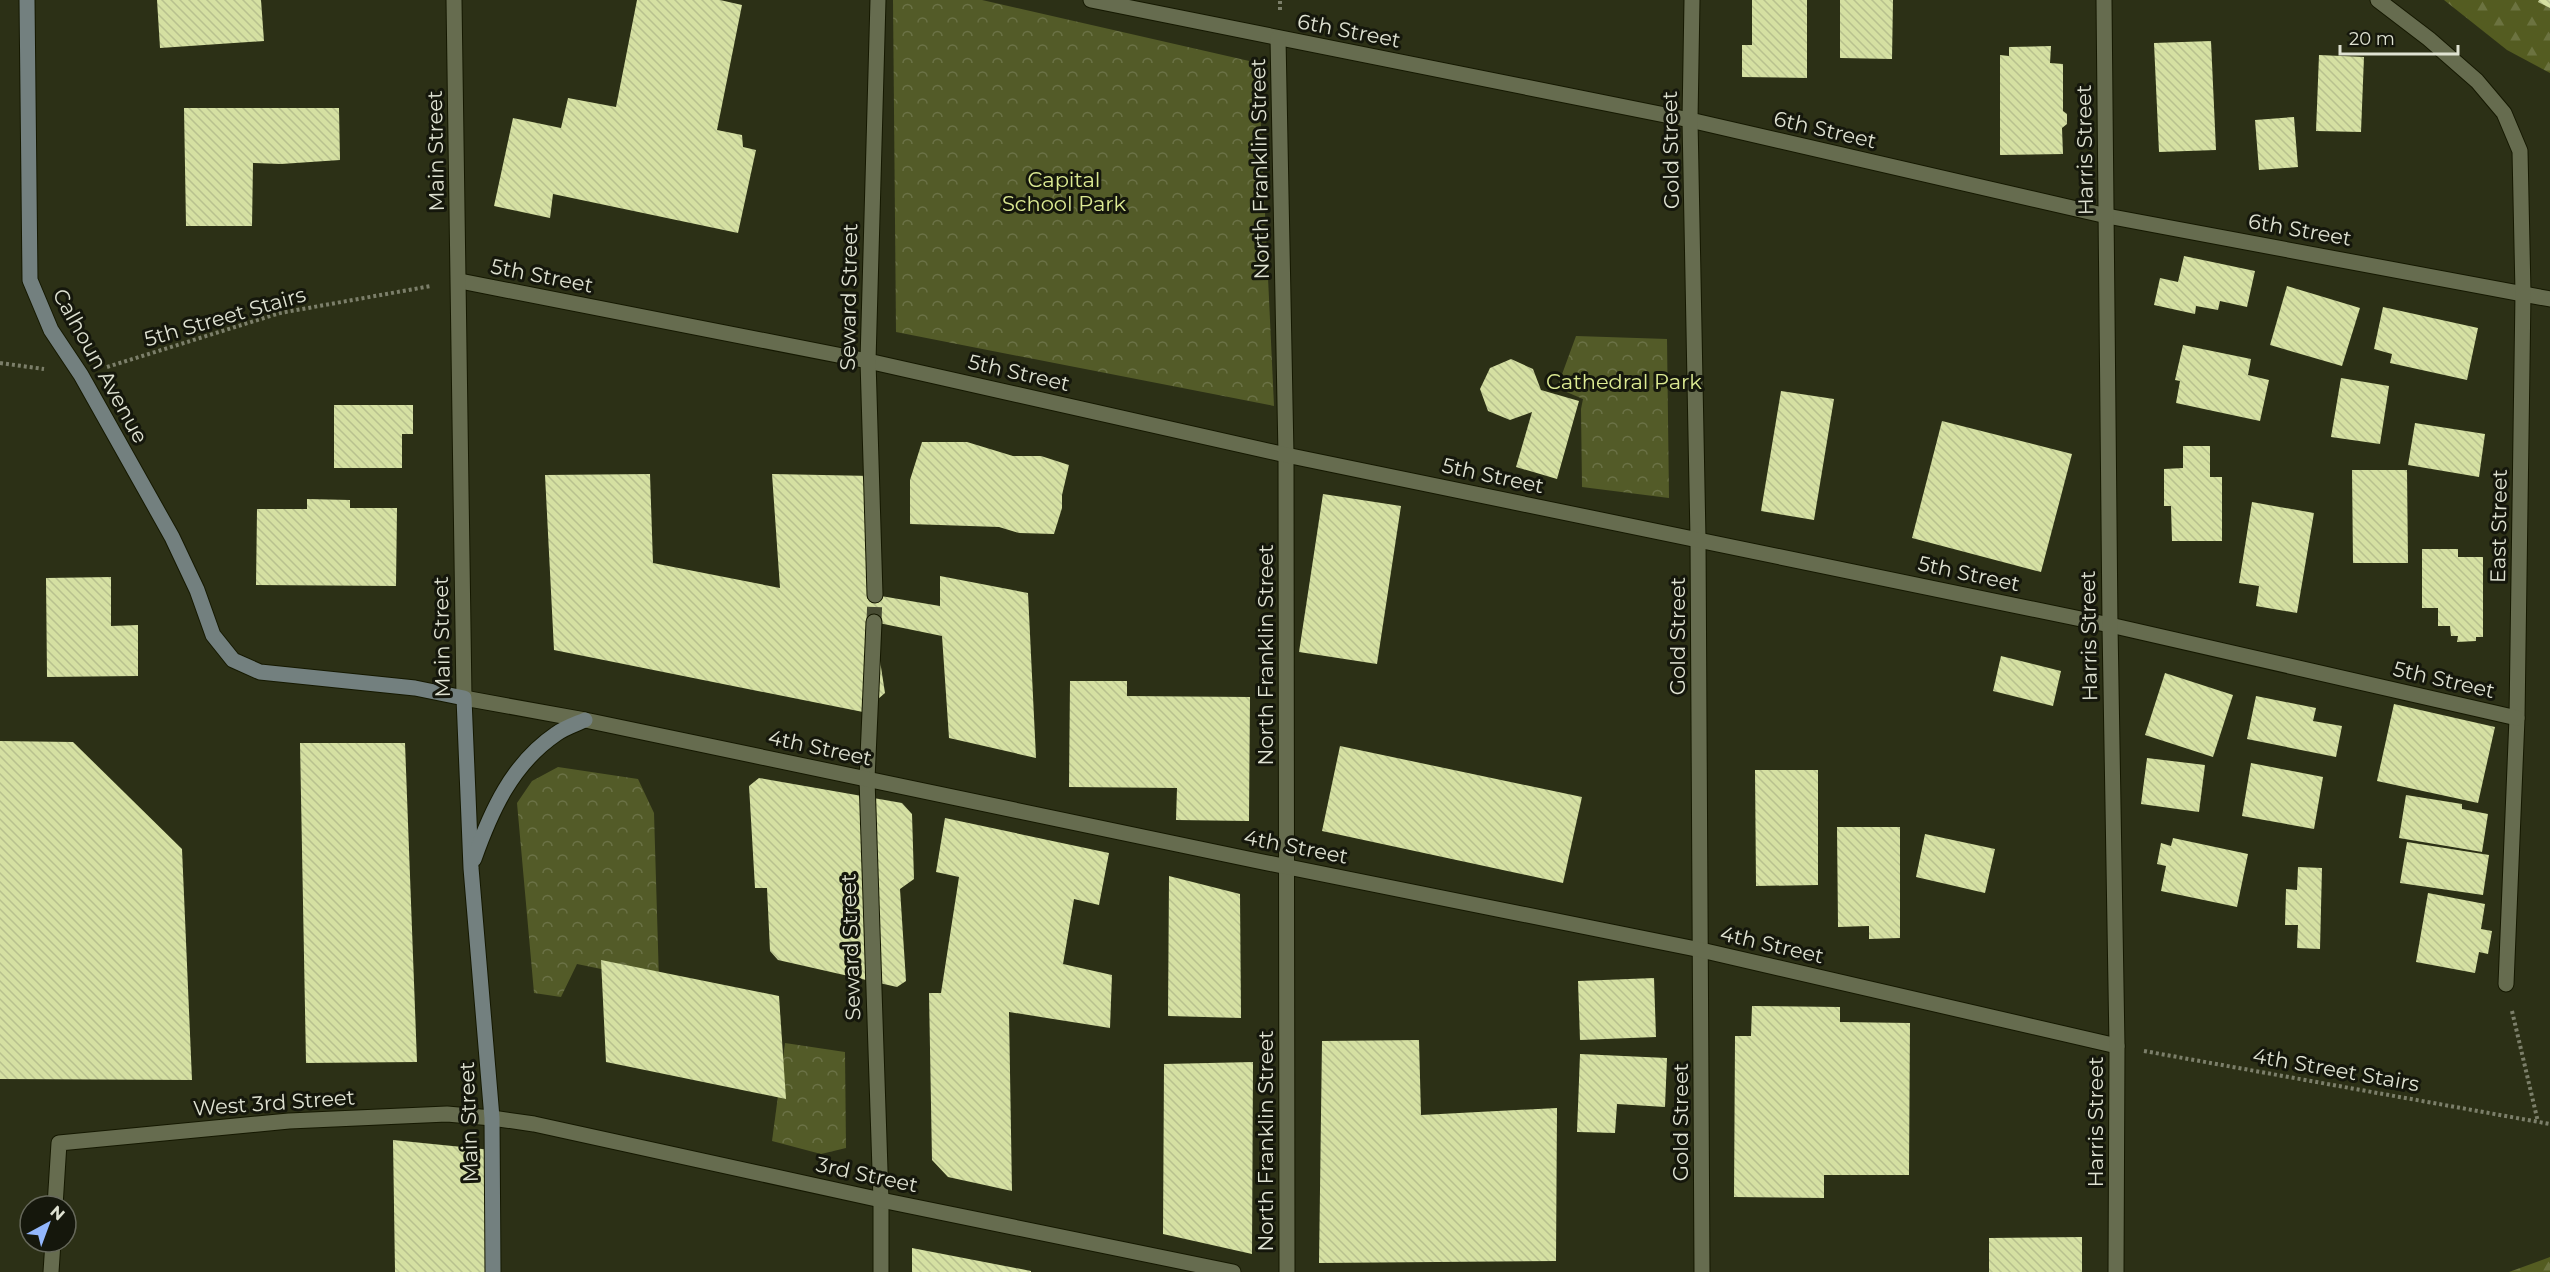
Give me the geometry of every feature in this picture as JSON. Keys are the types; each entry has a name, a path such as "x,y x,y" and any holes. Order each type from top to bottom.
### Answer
{"main road":[{"name":"Calhoun Avenue","path":"27,0 30,280 51,330 81,375 172,537 197,590 213,635 233,660 260,672 415,688 464,698"},
{"name":"Main Street","path":"464,698 471,868 492,1118 493,1272"},
{"path":"471,868 491,812 514,775 556,733 585,720"}],"street":[{"name":"Main Street","path":"454,0 460,281 464,698"},
{"name":"Seward Street","path":"875,596 868,361 878,0"},
{"name":"6th Street","path":"1091,0 1690,120 2107,216 2550,299"},
{"name":"Gold Street","path":"1692,0 1690,120 1698,539 1702,1272"},
{"name":"Harris Street","path":"2104,0 2117,1046 2116,1272"},
{"name":"East Street","path":"2378,0 2429,39 2477,81 2505,113 2520,151 2523,293 2517,718 2506,984"},
{"name":"North Franklin Street","path":"1278,38 1286,455 1287,1272"},
{"name":"5th Street","path":"460,281 868,361 1286,455 2110,625 2517,718"},
{"name":"Seward Street","path":"873,622 867,779 881,1200 881,1272"},
{"name":"4th Street","path":"464,698 585,720 1287,867 1701,950 2117,1046"},
{"name":"West 3rd Street","path":"56,1194 59,1143 289,1120 447,1114 492,1118"},
{"name":"3rd Street","path":"492,1118 534,1124 881,1200 1233,1272"},
{"path":"51,1272 52,1254"}],"path":[{"name":"5th Street Stairs","path":"0,363 81,375 280,313 460,281"},
{"path":"2506,984 2538,1122"},
{"name":"4th Street Stairs","path":"2117,1046 2550,1124"}],"green space":[{"name":"Capital School Park","path":"893,0 982,0 1258,63 1274,406 896,332"},
{"path":"2444,0 2550,0 2550,73 2507,50"},
{"name":"Cathedral Park","path":"1576,336 1667,339 1669,498 1582,487 1581,409 1583,399 1557,388"},
{"path":"558,767 638,779 654,813 659,981 577,964 561,997 534,993 517,803 532,781"},
{"path":"785,1043 845,1052 846,1148 821,1154 772,1141"},
{"path":"2550,1257 2550,1272 2509,1272"}],"building":[{"path":"157,0 261,0 264,41 160,48"},
{"path":"637,0 720,0 742,5 717,130 742,135 743,147 756,150 738,233 553,194 550,218 494,206 513,118 561,128 568,98 616,107"},
{"path":"1752,0 1807,0 1807,78 1742,77 1742,45 1752,45"},
{"path":"1840,0 1893,0 1892,59 1840,58"},
{"path":"2539,0 2550,0 2550,8 2538,2"},
{"path":"2211,41 2216,150 2159,152 2154,43"},
{"path":"2051,46 2050,63 2063,64 2063,111 2067,114 2067,124 2062,128 2063,154 2000,155 2000,55 2009,56 2009,47"},
{"path":"2319,55 2364,57 2361,132 2316,131"},
{"path":"184,108 339,108 340,160 281,164 253,163 252,226 186,226"},
{"path":"2294,117 2298,167 2259,170 2255,120"},
{"path":"2184,256 2255,271 2247,307 2220,301 2218,310 2196,306 2195,314 2154,305 2160,278 2178,282"},
{"path":"2287,286 2360,308 2342,366 2270,345"},
{"path":"2383,307 2478,328 2467,380 2390,363 2392,354 2374,349"},
{"path":"2183,345 2251,359 2248,375 2269,380 2260,421 2176,403 2180,381 2175,380"},
{"path":"1511,359 1533,369 1541,390 1579,401 1557,479 1516,467 1532,412 1510,420 1488,411 1480,389 1490,368"},
{"path":"2341,378 2389,386 2380,444 2331,437"},
{"path":"1781,391 1834,399 1814,520 1761,511"},
{"path":"334,405 413,405 413,434 402,434 402,468 334,468"},
{"path":"1942,421 2072,454 2041,572 1912,538"},
{"path":"2415,423 2485,434 2479,477 2408,465"},
{"path":"922,442 967,442 1013,456 1041,456 1069,465 1062,495 1062,508 1054,534 1019,533 999,527 910,524 910,480"},
{"path":"2183,446 2210,446 2210,477 2222,477 2222,541 2172,541 2171,506 2164,506 2164,469 2183,468"},
{"path":"2352,470 2407,470 2408,563 2353,563"},
{"path":"650,474 653,563 780,588 772,474 873,476 883,595 875,595 940,606 940,576 1028,593 1036,758 949,738 942,636 874,622 885,693 863,712 554,650 545,475"},
{"path":"1323,494 1401,506 1377,664 1299,652"},
{"path":"307,499 350,500 350,508 397,508 396,586 256,585 257,509 307,509"},
{"path":"2252,502 2314,513 2297,613 2256,606 2259,586 2239,583"},
{"path":"2422,549 2458,549 2458,557 2483,557 2483,637 2476,637 2476,641 2457,642 2458,636 2451,636 2450,626 2438,626 2438,608 2422,608"},
{"path":"111,577 111,626 138,625 138,676 47,677 46,578"},
{"path":"2001,656 2061,671 2053,706 1993,691"},
{"path":"2165,673 2233,695 2213,757 2145,735"},
{"path":"1070,681 1127,681 1127,696 1250,697 1249,821 1176,820 1177,788 1069,787"},
{"path":"2256,696 2316,708 2313,721 2342,726 2336,757 2247,739"},
{"path":"2394,704 2495,727 2478,803 2377,781"},
{"path":"0,741 73,742 182,849 192,1080 0,1079"},
{"path":"300,743 405,743 417,1062 306,1063"},
{"path":"1340,746 1582,797 1563,883 1322,831"},
{"path":"2147,758 2205,765 2199,812 2141,804"},
{"path":"2251,763 2323,777 2314,829 2242,816"},
{"path":"1755,770 1818,770 1818,885 1756,886"},
{"path":"759,778 902,803 912,814 914,879 900,889 906,981 897,987 778,960 770,951 767,888 755,888 749,786"},
{"path":"2406,795 2462,804 2462,809 2488,814 2482,852 2399,838"},
{"path":"945,818 1109,853 1099,905 1074,899 1063,964 1112,975 1110,1028 1009,1012 1012,1191 948,1177 932,1160 929,993 941,993 959,877 936,872"},
{"path":"1837,827 1900,827 1900,938 1869,939 1869,926 1838,927"},
{"path":"1925,834 1995,849 1985,893 1916,877"},
{"path":"2173,838 2248,854 2237,907 2161,891 2166,866 2157,864 2161,843 2171,846"},
{"path":"2407,842 2489,855 2483,895 2400,883"},
{"path":"2298,867 2322,868 2320,949 2297,948 2298,925 2285,925 2286,889 2297,890"},
{"path":"1169,876 1240,894 1241,1018 1168,1016"},
{"path":"2428,893 2485,904 2481,929 2492,931 2488,954 2479,952 2475,973 2416,962"},
{"path":"601,960 779,996 786,1099 606,1062"},
{"path":"1654,978 1656,1037 1580,1040 1578,981"},
{"path":"1752,1006 1840,1007 1840,1022 1910,1023 1909,1175 1824,1175 1824,1198 1734,1197 1735,1036 1751,1036"},
{"path":"1419,1040 1421,1115 1557,1108 1556,1261 1319,1263 1322,1041"},
{"path":"1580,1054 1667,1058 1665,1107 1617,1104 1615,1133 1577,1132"},
{"path":"1253,1062 1252,1254 1163,1234 1164,1064"},
{"path":"393,1140 492,1150 489,1272 395,1272"},
{"path":"2082,1237 2082,1272 1989,1272 1989,1238"},
{"path":"912,1248 1031,1271 1031,1272 912,1272"}],"tunnel":[{"path":"874,622 875,595"}]}
